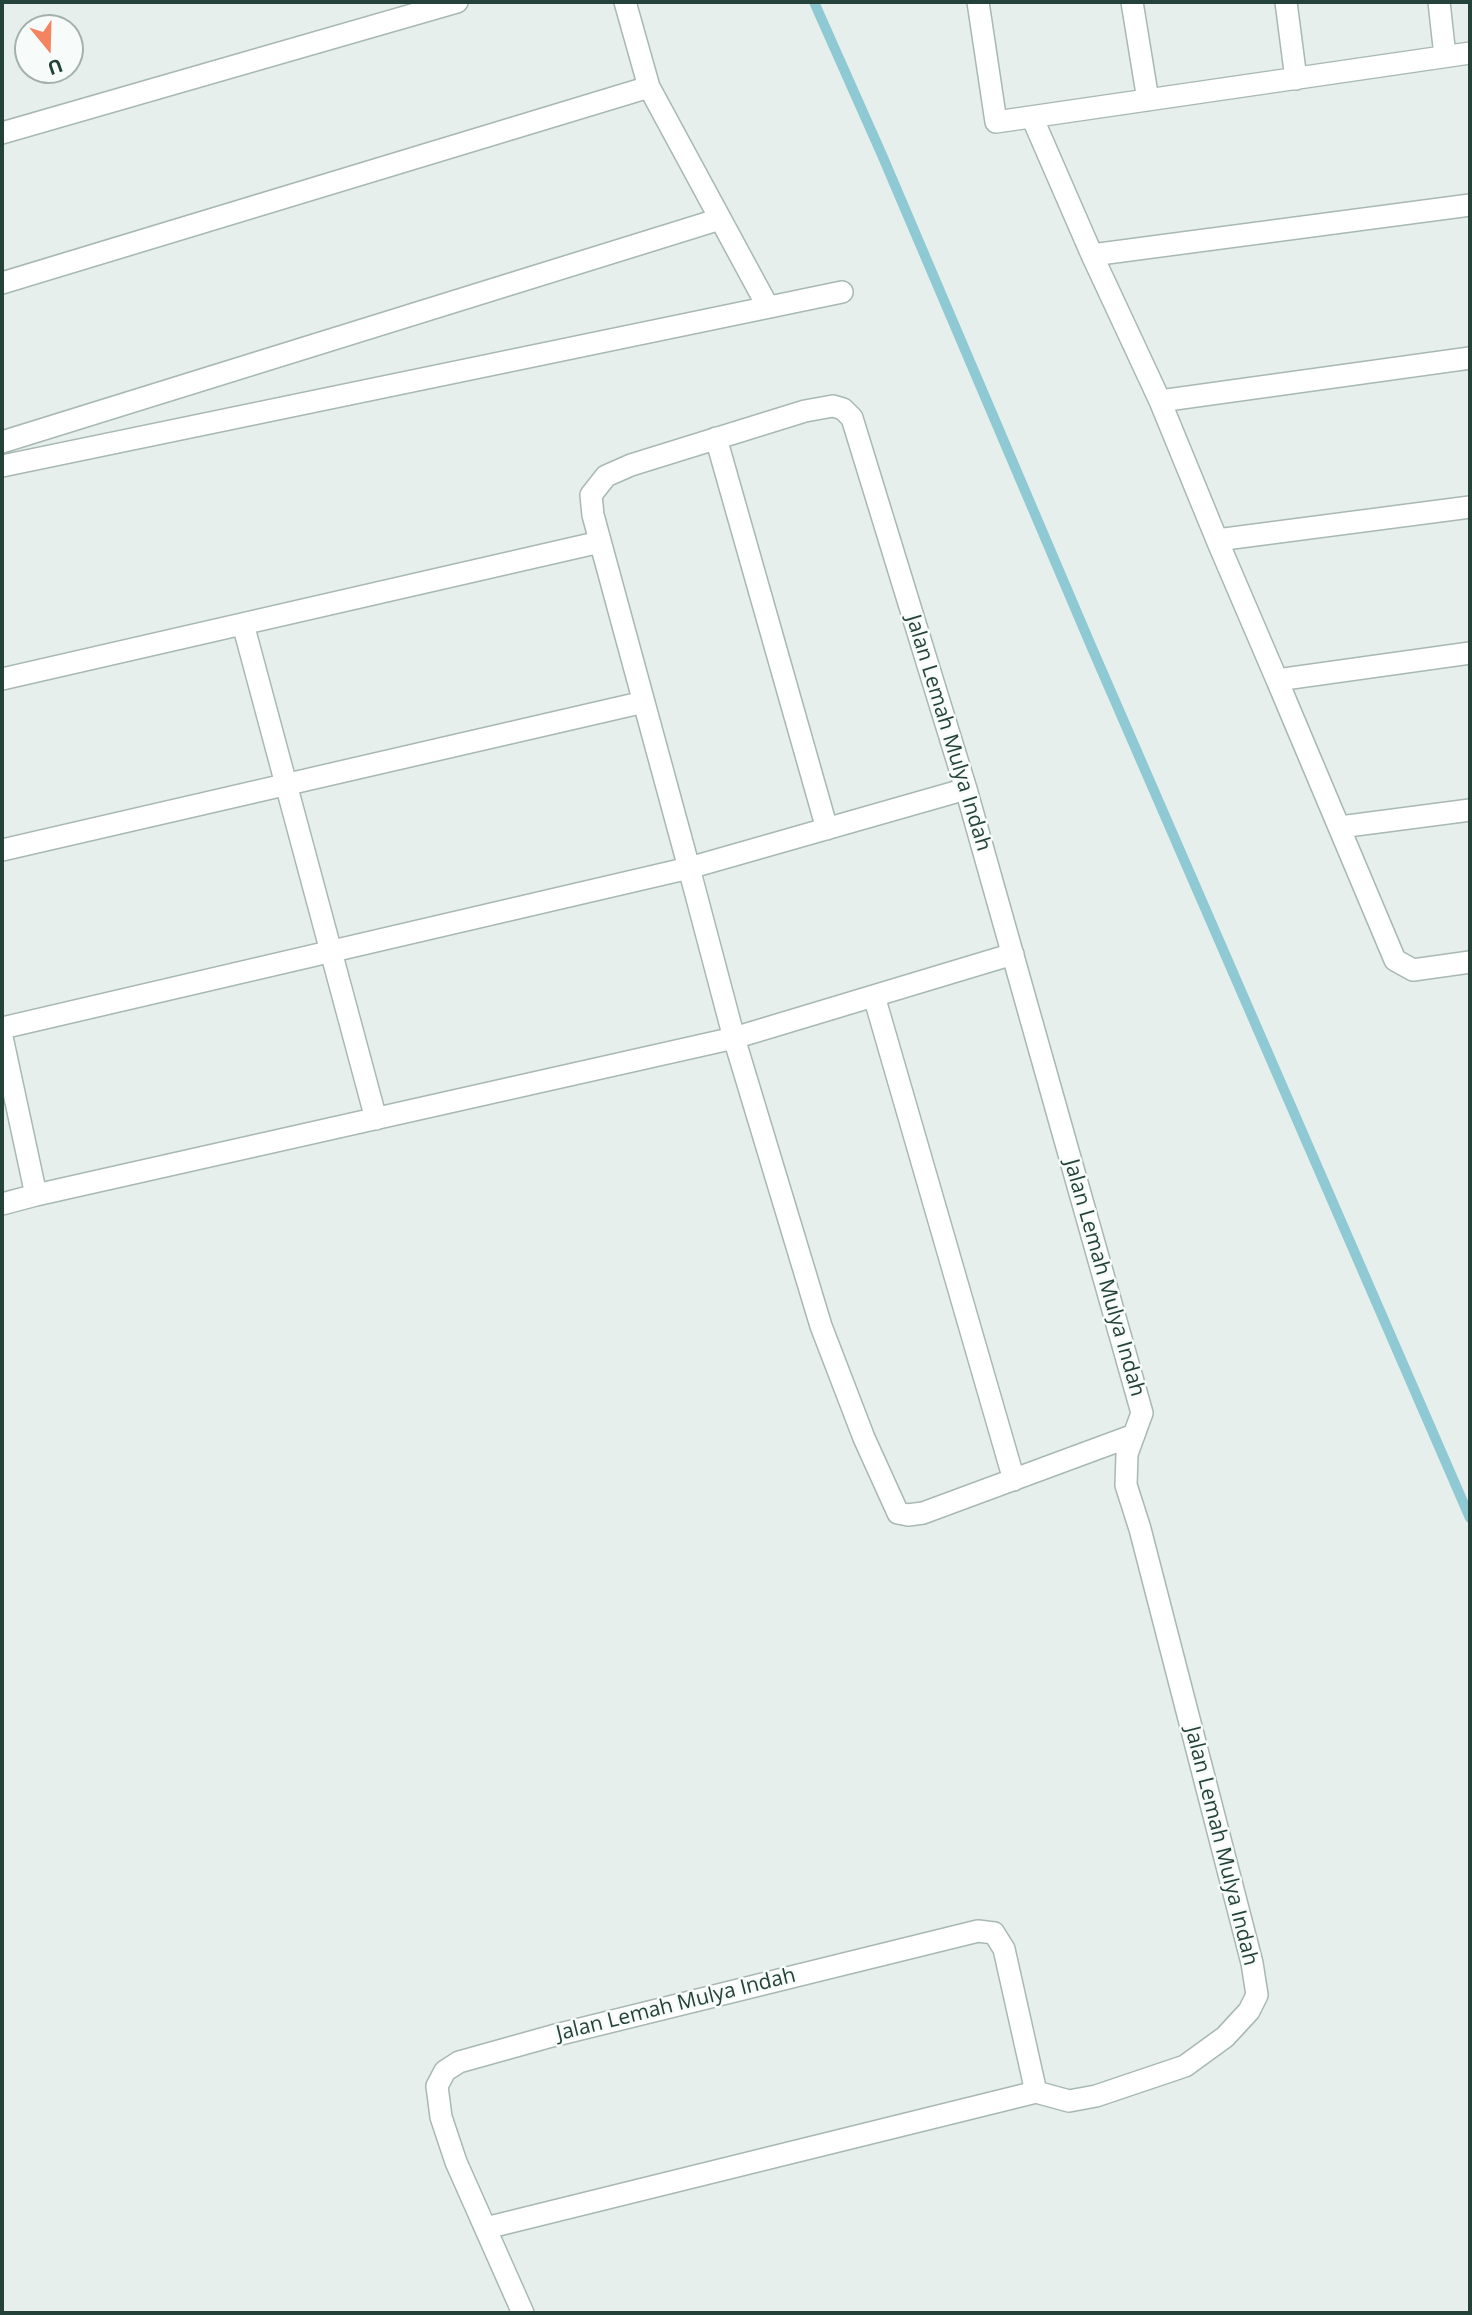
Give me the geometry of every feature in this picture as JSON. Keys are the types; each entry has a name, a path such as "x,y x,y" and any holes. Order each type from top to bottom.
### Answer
{"street":[{"path":"2,134 457,2"},
{"path":"625,2 649,87 768,307"},
{"path":"978,2 996,122 1470,53"},
{"path":"1132,2 1148,100"},
{"path":"1286,2 1296,79"},
{"path":"1438,2 1445,56"},
{"path":"2,283 649,87"},
{"path":"1032,117 1160,401 1395,960 1413,970 1470,962"},
{"path":"1092,255 1470,205"},
{"path":"2,442 720,219"},
{"path":"2,466 842,292"},
{"path":"1160,401 1470,358"},
{"name":"Jalan Lemah Mulya Indah","path":"486,2228 1036,2092 1069,2101 1096,2096 1185,2066 1225,2037 1249,2011 1257,1995 1252,1963 1200,1760 1126,1485 1127,1454 1142,1413 966,789 852,418 843,409 833,406 805,411 631,465 606,476 590,495 600,542"},
{"path":"716,438 827,829"},
{"path":"1217,540 1470,507"},
{"path":"2,679 600,542 734,1038 821,1326 864,1438 898,1513 923,1513 1134,1435"},
{"path":"243,624 284,785 376,1119"},
{"path":"1277,680 1470,653"},
{"path":"2,850 644,702"},
{"path":"2,1028 689,868 966,789"},
{"path":"1340,827 1470,810"},
{"path":"2,1204 734,1038 1013,954"},
{"path":"874,996 1014,1480"},
{"path":"2,1037 36,1195"},
{"name":"Jalan Lemah Mulya Indah","path":"523,2313 456,2162 441,2117 437,2099 438,2086 445,2071 459,2062 579,2029 978,1931 993,1933 1004,1949 1036,2092"}],"waterway":[{"path":"814,2 1470,1518"}]}
